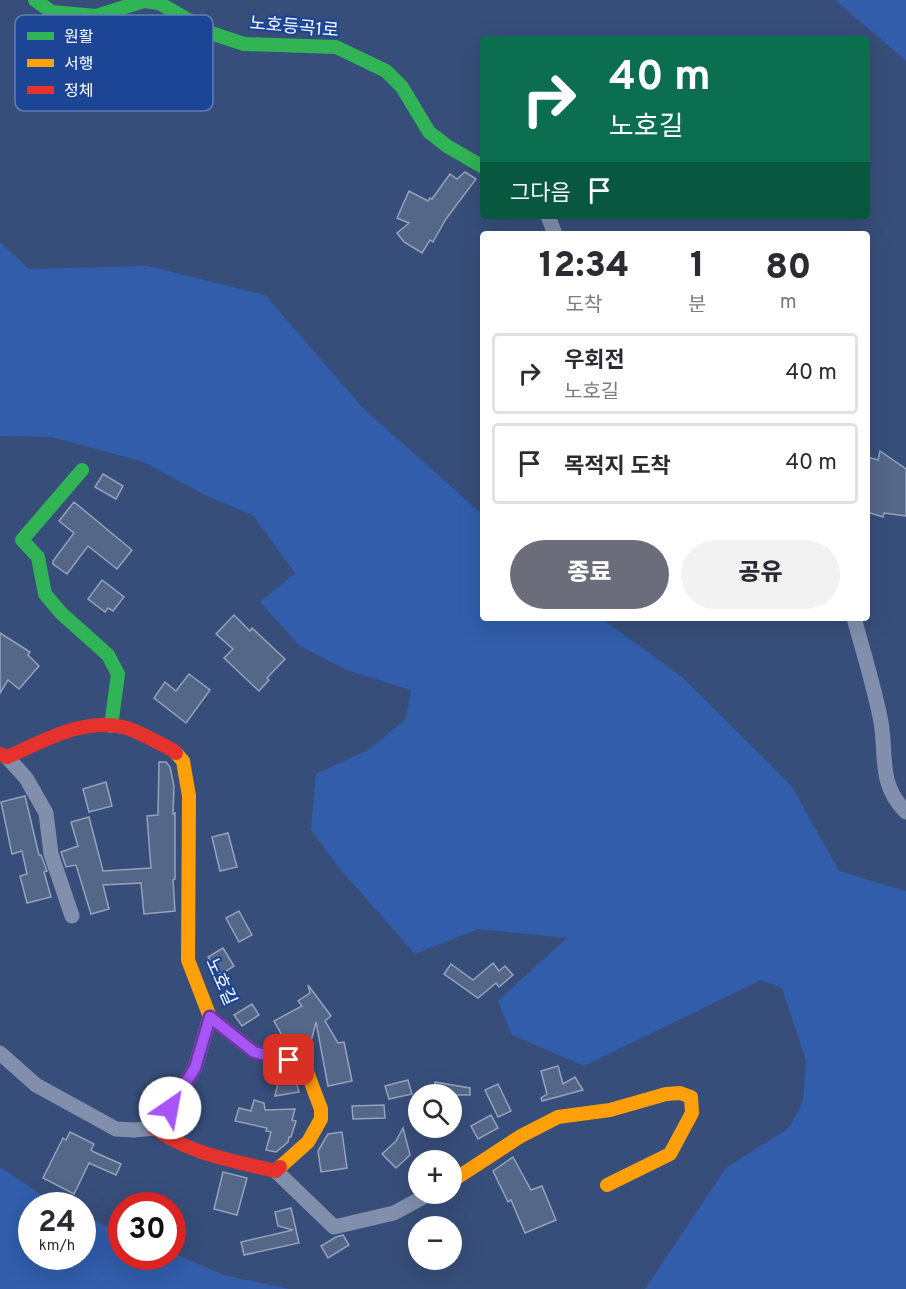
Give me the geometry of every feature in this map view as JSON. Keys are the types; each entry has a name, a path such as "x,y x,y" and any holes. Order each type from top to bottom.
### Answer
{"street":[{"name":"노호등곡1로","path":"35,0 52,12 85,15"},
{"name":"노호등곡1로","path":"99,15 144,1 159,3 180,15"},
{"name":"노호등곡1로","path":"213,34 244,44 336,47 386,71 402,87 429,132 447,146 480,165"},
{"path":"82,470 22,540 38,557 45,594 61,613 108,655 118,674 111,726"},
{"path":"855,621 881,722 884,767 889,787 899,806 906,812"},
{"name":"노호길","path":"72,916 51,854 46,813 26,778 4,756 71,729 96,724 126,728 173,750 183,761 189,796 188,960 210,1017 254,1052 289,1060 307,1072 317,1095 321,1119 308,1142 276,1171"},
{"path":"0,1053 36,1085 116,1129 154,1128 170,1108 195,1068 210,1017"},
{"path":"462,1174 521,1136 558,1117 610,1110 666,1094 680,1093 691,1097 692,1113 670,1154 607,1185"},
{"path":"154,1128 161,1135 194,1148 276,1171 334,1227 394,1213 411,1204"}],"shaded area":[{"path":"835,0 906,0 906,61"},
{"path":"0,242 29,269 148,266 265,295 363,408 480,512 480,621 605,621 682,677 791,785 839,871 906,891 906,1289 645,1289 726,1168 789,1128 803,1102 806,1060 782,988 761,980 584,1066 512,1035 498,1001 567,938 478,929 415,954 341,870 311,830 316,774 368,750 406,719 411,690 349,671 300,646 260,602 295,573 253,515 207,496 144,462 52,437 0,436"},
{"path":"0,1167 37,1192 18,1192 18,1270 96,1270 96,1221 108,1227 108,1270 186,1270 186,1259 224,1275 289,1289 0,1289"}],"building":[{"path":"465,172 476,179 446,219 433,242 430,240 422,253 404,242 397,233 409,223 397,218 409,191 428,201 432,199 450,174 457,179"},
{"path":"880,451 906,469 906,516 884,513 883,517 870,513 870,458 878,460"},
{"path":"103,474 123,486 116,499 95,487"},
{"path":"74,502 132,550 117,569 88,546 67,574 53,564 74,533 59,521"},
{"path":"102,580 124,597 113,611 108,608 105,612 88,599"},
{"path":"234,615 250,631 252,628 285,659 267,678 269,680 259,691 224,658 233,649 216,634"},
{"path":"0,633 30,652 28,655 39,666 19,689 8,680 0,693"},
{"path":"189,674 210,690 186,723 154,698 165,682 176,691"},
{"path":"159,762 166,762 170,767 174,786 175,911 144,914 141,883 103,885 109,909 91,914 76,865 66,867 61,852 78,846 71,822 89,817 103,871 151,868 147,816 158,815"},
{"path":"106,782 112,806 89,812 83,789"},
{"path":"25,796 39,855 47,871 44,872 51,897 27,903 20,876 27,874 22,851 12,854 1,802"},
{"path":"228,833 237,867 220,871 212,837"},
{"path":"239,911 252,935 239,942 226,918"},
{"path":"223,948 234,966 220,975 208,957"},
{"path":"493,963 499,971 505,966 513,975 499,987 496,983 478,998 444,974 451,964 473,980"},
{"path":"308,985 331,1016 325,1021 338,1043 344,1042 352,1081 328,1086 316,1022 312,1038 294,1048 288,1046 274,1021 302,1006 298,1001 310,993"},
{"path":"252,1004 259,1015 242,1026 234,1015"},
{"path":"558,1066 563,1084 575,1077 583,1090 542,1101 541,1098 547,1094 541,1071"},
{"path":"280,1074 296,1081 299,1092 275,1096"},
{"path":"408,1080 408,1095 389,1099 385,1086"},
{"path":"498,1084 511,1111 498,1117 485,1090"},
{"path":"462,1087 470,1088 470,1095 462,1095"},
{"path":"254,1100 264,1103 265,1110 295,1109 292,1120 296,1121 291,1137 276,1152 266,1150 271,1132 266,1131 267,1128 235,1121 239,1108 251,1111"},
{"path":"384,1105 385,1118 353,1119 352,1106"},
{"path":"491,1115 498,1128 478,1139 471,1126"},
{"path":"403,1128 409,1150 408,1157 396,1168 382,1154 396,1141"},
{"path":"70,1132 94,1144 91,1150 121,1164 116,1175 89,1163 75,1192 70,1192 43,1178 63,1138 66,1140"},
{"path":"342,1132 347,1168 321,1172 318,1151 328,1134"},
{"path":"513,1157 531,1190 542,1186 556,1220 525,1233 511,1200 508,1202 493,1171"},
{"path":"223,1172 247,1178 237,1215 214,1209"},
{"path":"291,1208 299,1243 244,1255 241,1242 293,1230 278,1226 275,1212"},
{"path":"343,1235 349,1245 328,1258 321,1246"}],"traffic: fast":[{"path":"35,0 52,12 85,15"},
{"path":"99,15 144,1 159,3 180,15"},
{"path":"213,34 244,44 336,47 386,71 402,87 429,132 447,146 480,165"},
{"path":"82,470 22,540 38,557 45,594 61,613 108,655 118,674 111,726"}],"traffic: slow":[{"path":"176,753 183,761 189,796 188,960 210,1017 254,1052 289,1060 307,1072 321,1109 321,1119 308,1142 280,1167"},
{"path":"462,1174 521,1136 558,1117 610,1110 666,1094 680,1093 691,1097 692,1113 670,1154 607,1185"}],"traffic: jam":[{"path":"0,754 7,757 65,732 96,725 127,728 176,753"},
{"path":"154,1128 182,1144 213,1156 276,1171 280,1167"}],"route":[{"path":"170,1108 195,1068 210,1017 254,1052 289,1060"}]}
